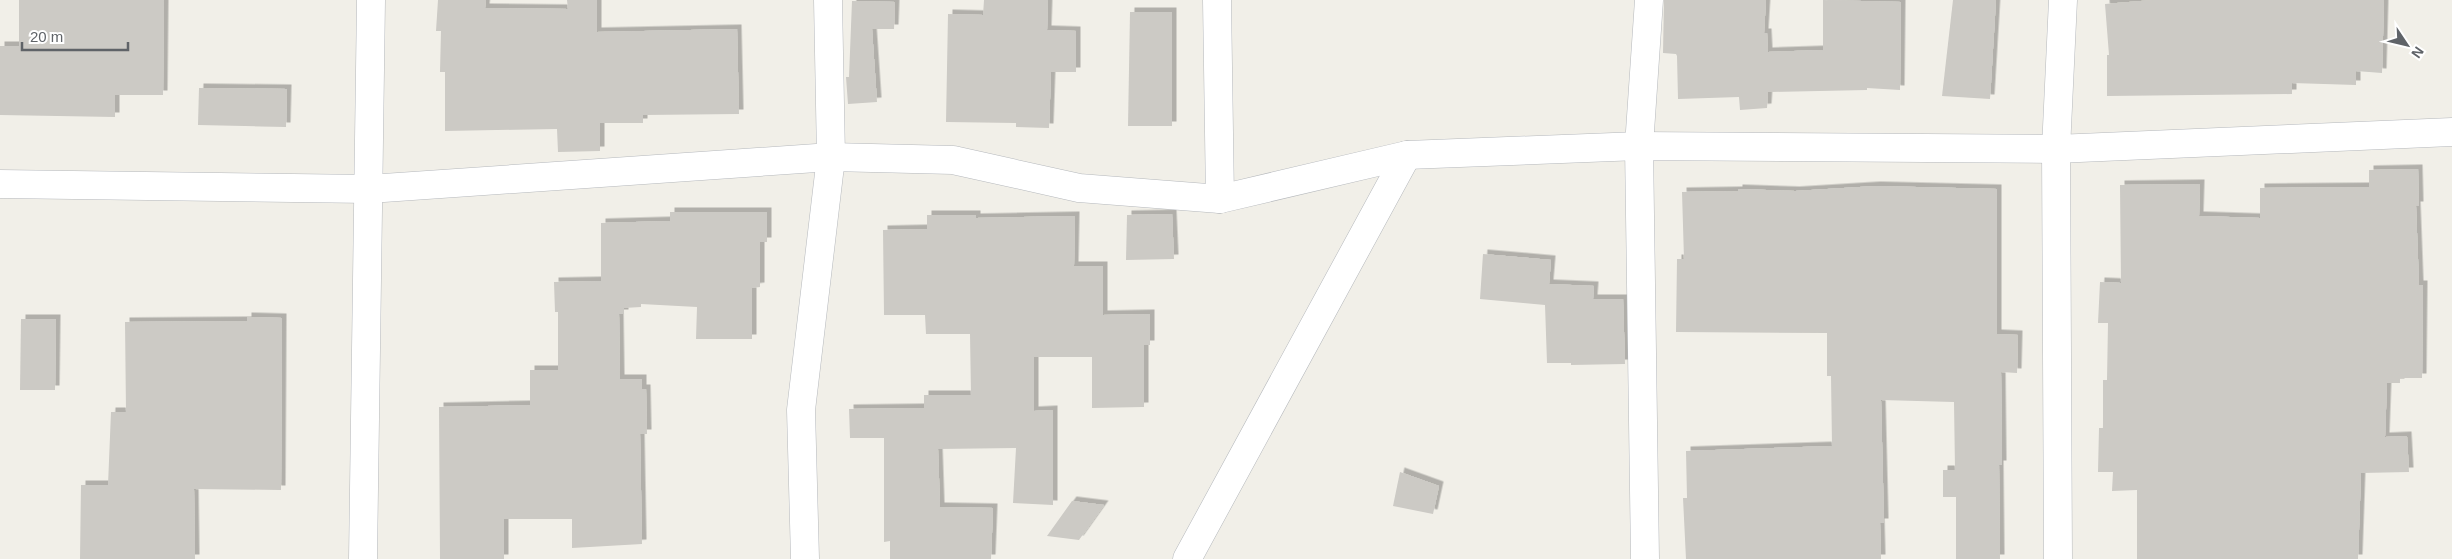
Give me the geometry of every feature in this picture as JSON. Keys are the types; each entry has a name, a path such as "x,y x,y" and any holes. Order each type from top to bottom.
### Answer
{"street":[{"path":"363,559 371,0"},
{"path":"805,559 801,410 831,157 828,0"},
{"path":"1217,0 1220,199"},
{"path":"1645,559 1639,146 1649,0"},
{"path":"2058,559 2056,149 2063,0"},
{"path":"0,184 369,189 831,157 953,160 1079,188 1220,199 1407,155 1639,146 2056,149 2452,132"},
{"path":"1187,559 1407,155"}],"building":[{"path":"19,0 164,0 163,95 115,95 115,117 0,115 0,46 19,46"},
{"path":"438,0 486,0 485,8 568,9 567,0 597,0 597,32 737,29 739,114 643,115 643,123 600,123 600,151 558,152 557,129 445,131 445,72 440,72 441,31 436,31"},
{"path":"984,0 1048,0 1047,30 1076,31 1076,72 1051,72 1049,128 1016,127 1016,123 946,122 948,14 983,15"},
{"path":"1664,0 1766,0 1764,33 1767,33 1768,52 1823,50 1823,0 1901,2 1900,90 1867,88 1867,90 1768,92 1767,108 1740,110 1739,97 1678,99 1677,56 1676,54 1663,53"},
{"path":"1953,0 1996,0 1990,99 1942,96"},
{"path":"2153,0 2384,0 2382,73 2356,71 2356,85 2292,83 2292,94 2107,96 2107,55 2109,55 2105,4"},
{"path":"852,1 895,2 894,29 872,29 877,102 848,104 846,77 849,77"},
{"path":"1130,12 1172,12 1172,126 1128,126"},
{"path":"199,88 287,89 286,127 198,125"},
{"path":"2418,169 2419,206 2416,206 2419,285 2423,285 2422,378 2400,378 2400,383 2387,383 2385,437 2407,436 2409,472 2361,473 2358,559 2137,559 2137,490 2112,491 2113,472 2098,472 2099,428 2103,428 2103,380 2107,380 2108,323 2098,323 2100,282 2121,283 2120,185 2200,184 2199,216 2260,218 2260,188 2369,187 2369,170"},
{"path":"1876,186 1997,189 1997,334 2018,335 2017,373 2001,372 2002,465 1999,465 2000,559 1956,559 1956,497 1943,497 1943,470 1955,470 1954,402 1881,400 1884,523 1880,523 1881,559 1686,559 1683,498 1687,498 1686,451 1832,446 1831,376 1827,376 1827,333 1676,332 1677,259 1684,259 1682,192 1738,191 1738,189 1795,191"},
{"path":"670,212 767,212 767,242 760,242 760,287 752,288 752,339 696,339 697,307 641,304 641,307 624,308 624,314 619,314 620,379 642,379 642,389 646,389 647,434 640,434 642,544 572,548 572,519 504,519 504,559 440,559 439,407 530,405 530,370 558,370 558,312 555,312 554,282 601,281 601,223 670,221"},
{"path":"1172,214 1174,259 1126,260 1127,215"},
{"path":"927,215 976,215 976,218 1075,216 1074,266 1103,266 1103,315 1150,314 1150,345 1144,345 1144,407 1092,408 1092,357 1034,357 1034,411 1053,410 1053,505 1013,503 1016,448 938,449 940,507 993,508 991,559 890,559 890,541 884,542 884,438 850,438 849,409 924,408 924,395 971,395 970,334 926,334 925,315 884,315 883,230 927,229"},
{"path":"1483,254 1551,260 1549,284 1594,286 1593,299 1623,299 1625,364 1571,365 1571,363 1547,363 1545,305 1480,299"},
{"path":"247,317 282,318 281,490 194,489 195,559 80,559 81,485 108,485 111,412 126,412 125,322 247,321"},
{"path":"21,319 56,319 55,390 20,390"},
{"path":"1400,472 1439,486 1433,514 1393,506"},
{"path":"1072,501 1104,505 1079,540 1047,536"}]}
